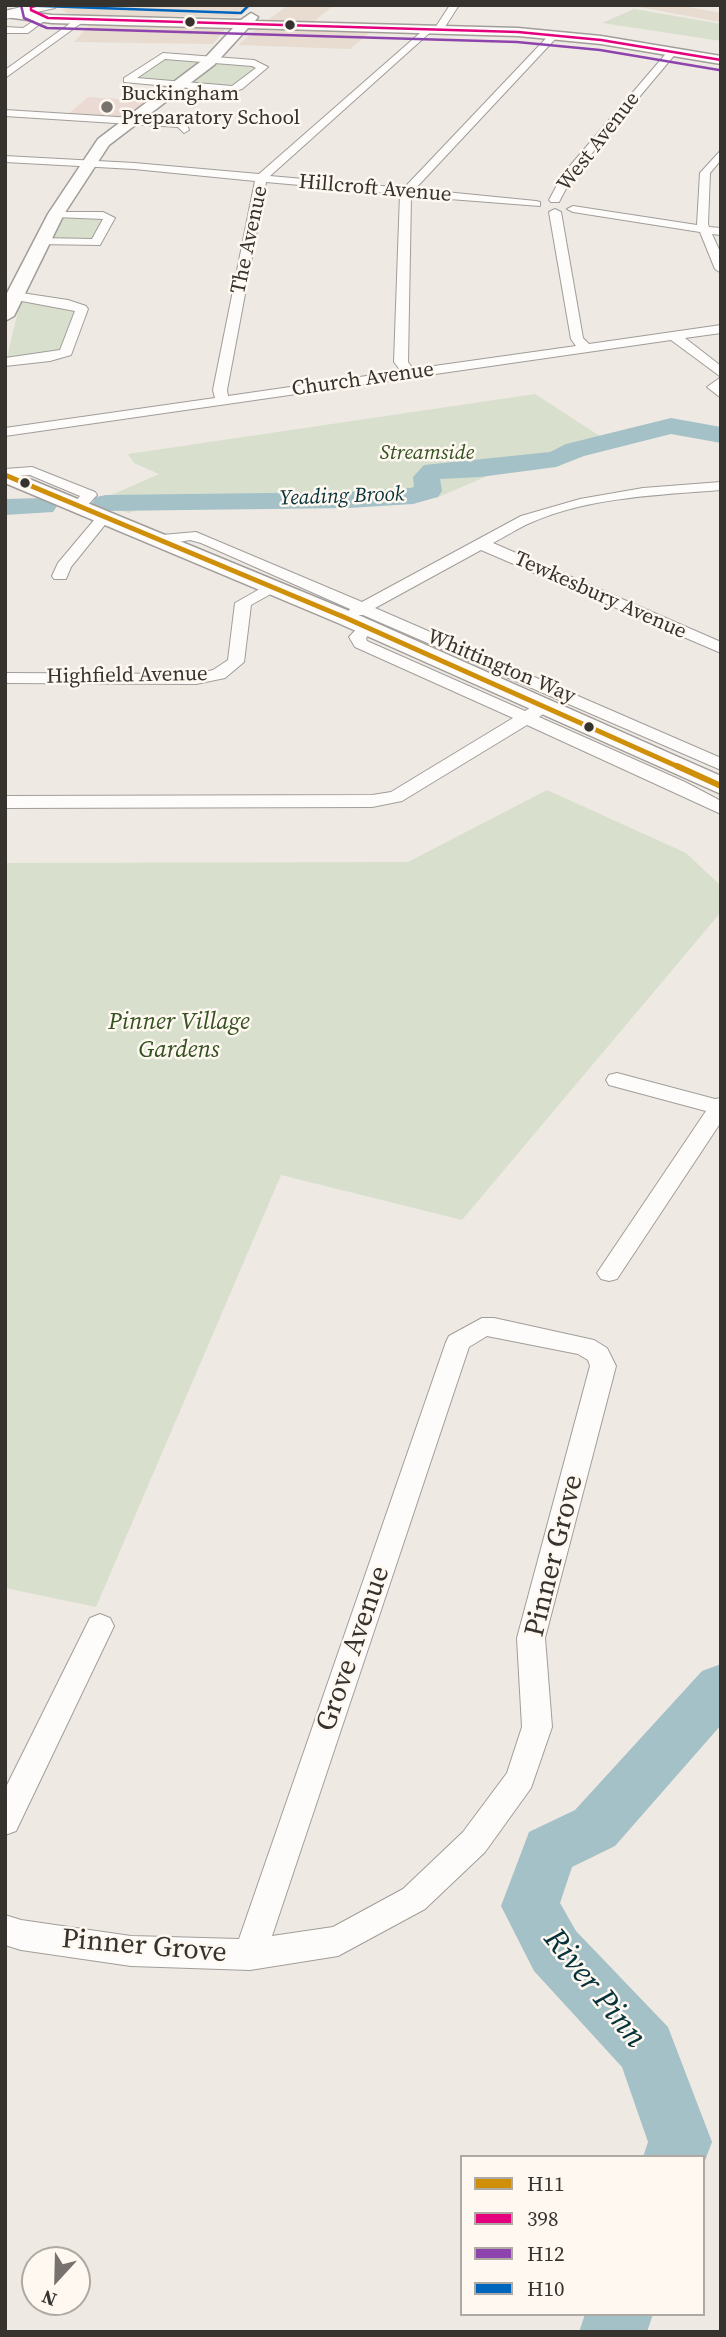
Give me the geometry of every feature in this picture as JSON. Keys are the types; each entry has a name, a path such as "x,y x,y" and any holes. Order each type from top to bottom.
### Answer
{"main road":[{"path":"7,14 39,9"}],"street":[{"name":"The Avenue","path":"223,401 220,390 261,178 435,28 455,5"},
{"path":"5,30 25,31 39,9 82,19 244,20 269,24 555,34 721,60"},
{"path":"5,75 82,19"},
{"path":"5,317 56,214 103,142 213,59 244,20"},
{"path":"408,373 401,362 406,192 555,34"},
{"name":"West Avenue","path":"585,348 577,340 555,206 567,176 672,52"},
{"path":"163,56 213,59 254,63 263,67 239,87 232,89 127,80 163,56"},
{"path":"5,113 131,120 183,127 195,120"},
{"path":"721,153 704,184 704,230 721,269"},
{"path":"5,159 89,164"},
{"name":"Hillcroft Avenue","path":"89,164 555,206"},
{"path":"555,206 570,203 573,209 721,232"},
{"path":"41,242 96,243 109,218 103,215 56,214"},
{"path":"5,362 50,357 66,352 82,309 68,304 15,296"},
{"name":"Church Avenue","path":"5,432 721,329"},
{"path":"673,335 721,373"},
{"path":"721,381 714,387 721,394"},
{"name":"Whittington Way","path":"5,474 272,587 359,618 721,765"},
{"path":"359,618 479,543 526,519 580,503 643,492 721,486"},
{"path":"60,576 63,566 105,516"},
{"name":"Whittington Way","path":"162,540 191,535 359,618 721,809"},
{"name":"Tewkesbury Avenue","path":"479,543 721,648"},
{"name":"Highfield Avenue","path":"5,678 196,679 219,674 236,662 243,603 272,587"},
{"path":"5,802 372,801 396,797 536,712"},
{"name":"Whittington Way","path":"536,712 721,786"},
{"path":"609,1273 720,1107 617,1080"},
{"name":"Pinner Grove","path":"5,1930 21,1935 131,1951 250,1955 338,1941 414,1899 474,1842 520,1779 537,1727 531,1638 603,1366 598,1354 585,1346 494,1328 482,1327 458,1342"},
{"name":"Grove Avenue","path":"250,1955 458,1342"},
{"path":"5,1821 100,1626"}],"shaded area":[{"path":"81,5 255,5 236,17 69,15 62,9"},
{"path":"288,5 334,5 312,23 267,21"},
{"path":"628,5 679,5 721,13 721,22"},
{"path":"91,23 227,27 213,44 74,42"},
{"path":"259,27 373,30 350,49 238,45"},
{"name":"Buckingham Preparatory School","path":"88,97 146,101 124,117 68,114"}],"green space":[{"path":"634,9 721,24 721,41 602,23"},
{"path":"159,58 209,59 176,85 128,78"},
{"path":"221,60 262,64 239,87 189,86"},
{"path":"63,216 105,217 93,242 49,241"},
{"path":"21,299 78,307 60,352 6,361"},
{"name":"Streamside","path":"535,394 606,440 530,458 436,498 163,500 129,513 93,503 159,474 134,463 128,454"},
{"name":"Pinner Village Gardens","path":"547,790 686,853 721,886 721,912 462,1220 281,1175 96,1607 5,1588 5,863 408,862"}],"waterway":[{"name":"Yeading Brook","path":"106,503 349,500 413,496 428,491 426,477 433,471 480,469 556,459 575,450 671,426 721,435"},
{"name":"Yeading Brook","path":"5,507 43,506"},
{"name":"River Pinn","path":"676,2155 680,2142 646,2048 555,1951 530,1906 549,1850 595,1828 721,1687"},
{"name":"River Pinn","path":"613,2332 618,2316"}],"transit line":[{"name":"H10","path":"14,5 241,13 249,5"},
{"name":"H12","path":"21,5 24,18 47,28 517,42 600,50 719,70"},
{"name":"398","path":"39,5 31,7 31,10 48,18 518,32 601,40 721,60"},
{"name":"H11","path":"5,475 346,618 721,786"}],"place":[{"name":"Buckingham Preparatory School","path":"107,107"}]}
